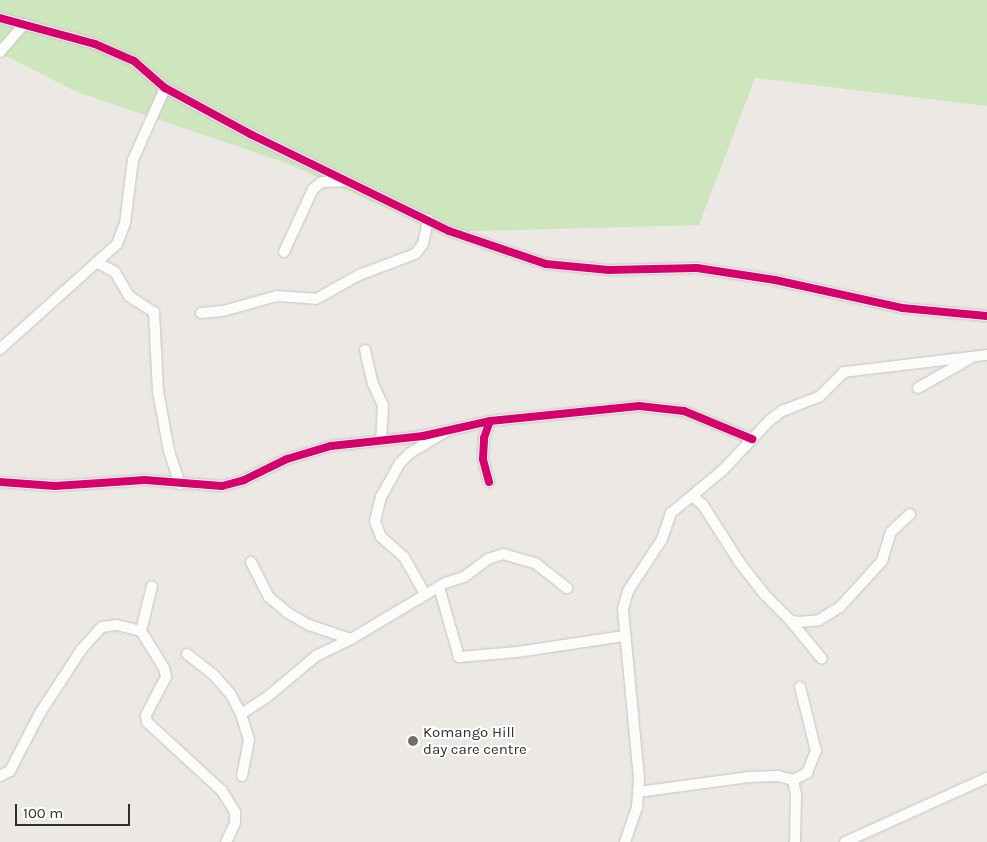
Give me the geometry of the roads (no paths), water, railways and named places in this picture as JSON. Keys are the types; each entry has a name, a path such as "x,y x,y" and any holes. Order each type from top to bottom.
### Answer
{"street":[{"path":"0,18 83,38 134,61 165,88 462,237 567,268 697,268 775,280 902,308 987,316"},
{"path":"0,52 24,24"},
{"path":"1,347 38,312 113,250 121,236 133,160 165,88"},
{"path":"284,252 313,189 322,182 348,181"},
{"path":"201,313 223,311 277,296 316,299 359,275 415,254 423,244 428,220"},
{"path":"98,263 115,272 129,296 154,312 158,391 168,445 180,484"},
{"path":"365,350 373,384 383,405 381,440"},
{"path":"625,842 637,807 638,792 623,609 628,591 662,539 671,513 723,470 752,439 782,412 825,394 836,376 844,372 978,356 987,361"},
{"path":"918,388 978,356"},
{"path":"0,482 55,486 145,480 180,484 230,484 307,452 448,430 490,421 639,406 684,411 752,439"},
{"path":"489,482 483,459 484,438 490,421"},
{"path":"425,594 404,557 381,537 375,521 381,497 400,463 410,453 448,430"},
{"path":"692,496 703,505 740,563 764,595 790,620 822,659"},
{"path":"790,620 819,620 840,608 882,561 891,532 910,514"},
{"path":"241,714 266,698 316,656 351,638 425,594 464,577 488,559 503,554 535,563 567,588"},
{"path":"251,562 263,590 288,612 309,625 351,638"},
{"path":"141,631 152,586"},
{"path":"439,587 459,657 517,652 624,636"},
{"path":"0,776 10,772 40,713 82,650 102,627 117,625 141,631 164,668 166,677 146,715 147,722 222,791 235,817 233,832 226,842"},
{"path":"187,654 213,674 231,695 241,714 249,740 248,756 242,776"},
{"path":"638,792 749,777 778,776 793,780 807,773 816,751 800,687"},
{"path":"845,842 987,778"},
{"path":"793,780 796,794 795,842"}],"place":[{"name":"Komango Hill day care centre","path":"413,741"}]}
